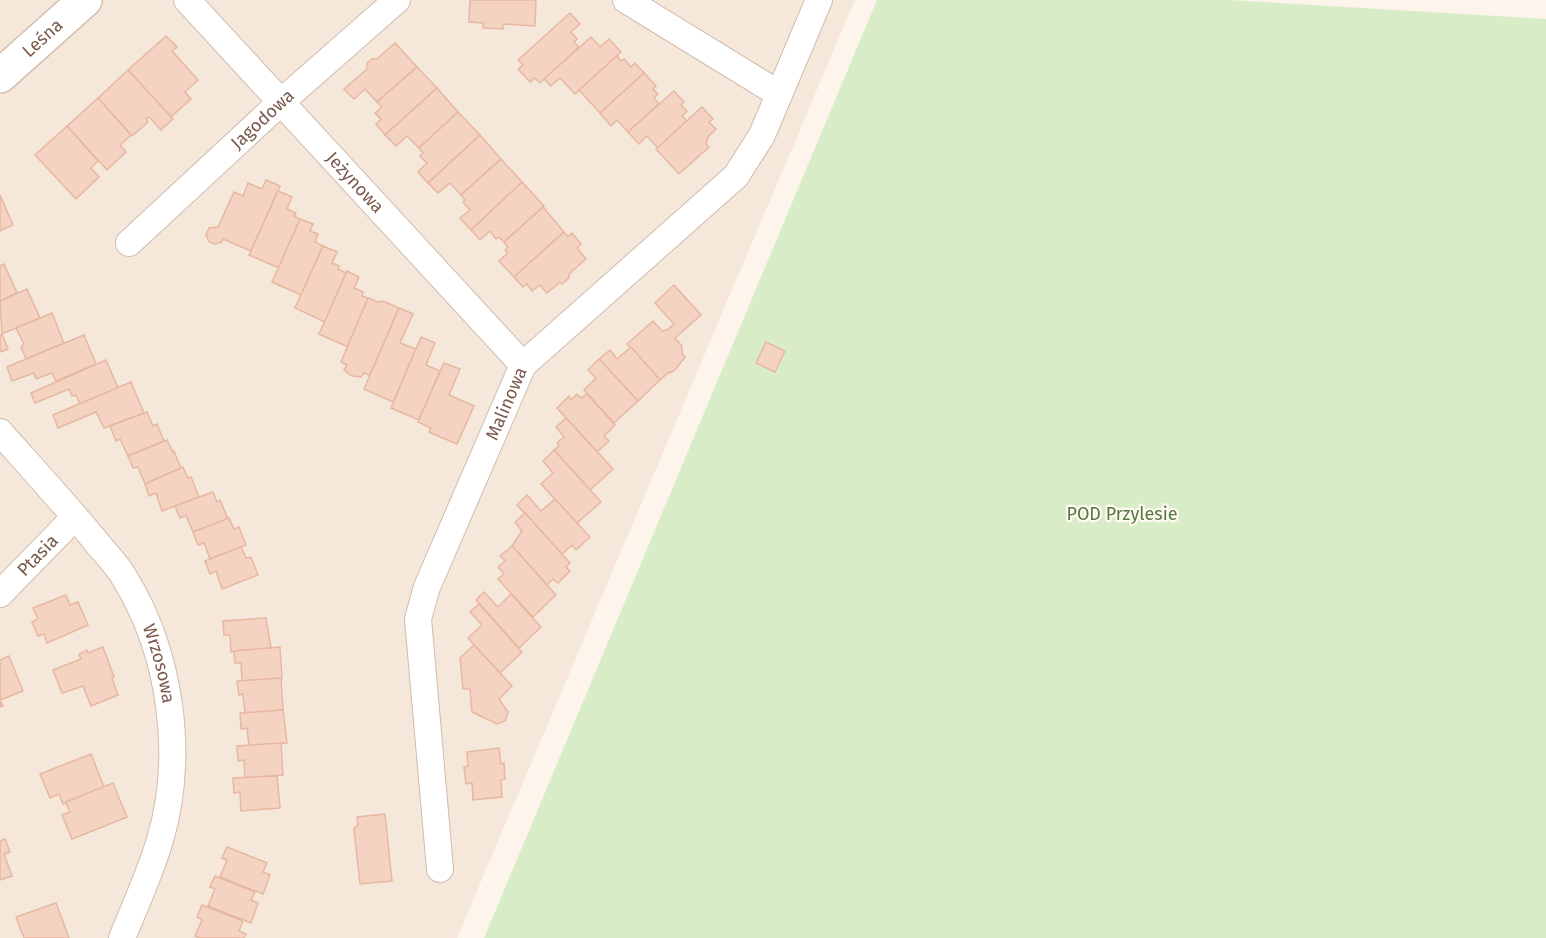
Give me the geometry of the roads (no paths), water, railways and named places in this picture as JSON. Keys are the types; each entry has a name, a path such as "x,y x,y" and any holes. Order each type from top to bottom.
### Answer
{"street":[{"name":"Leśna","path":"0,76 85,0"},
{"name":"Jeżynowa","path":"187,0 523,365"},
{"name":"Jagodowa","path":"129,243 281,102 397,0"},
{"path":"626,0 779,93"},
{"name":"Malinowa","path":"440,869 418,619 427,587 523,365 736,176 762,135 819,0"},
{"name":"Wrzosowa","path":"0,432 124,576 141,610 164,673 169,711 171,777 167,807 160,840 122,938"},
{"name":"Ptasia","path":"0,594 75,517"}],"park label":[{"name":"POD Przylesie","path":"1122,514"}]}
